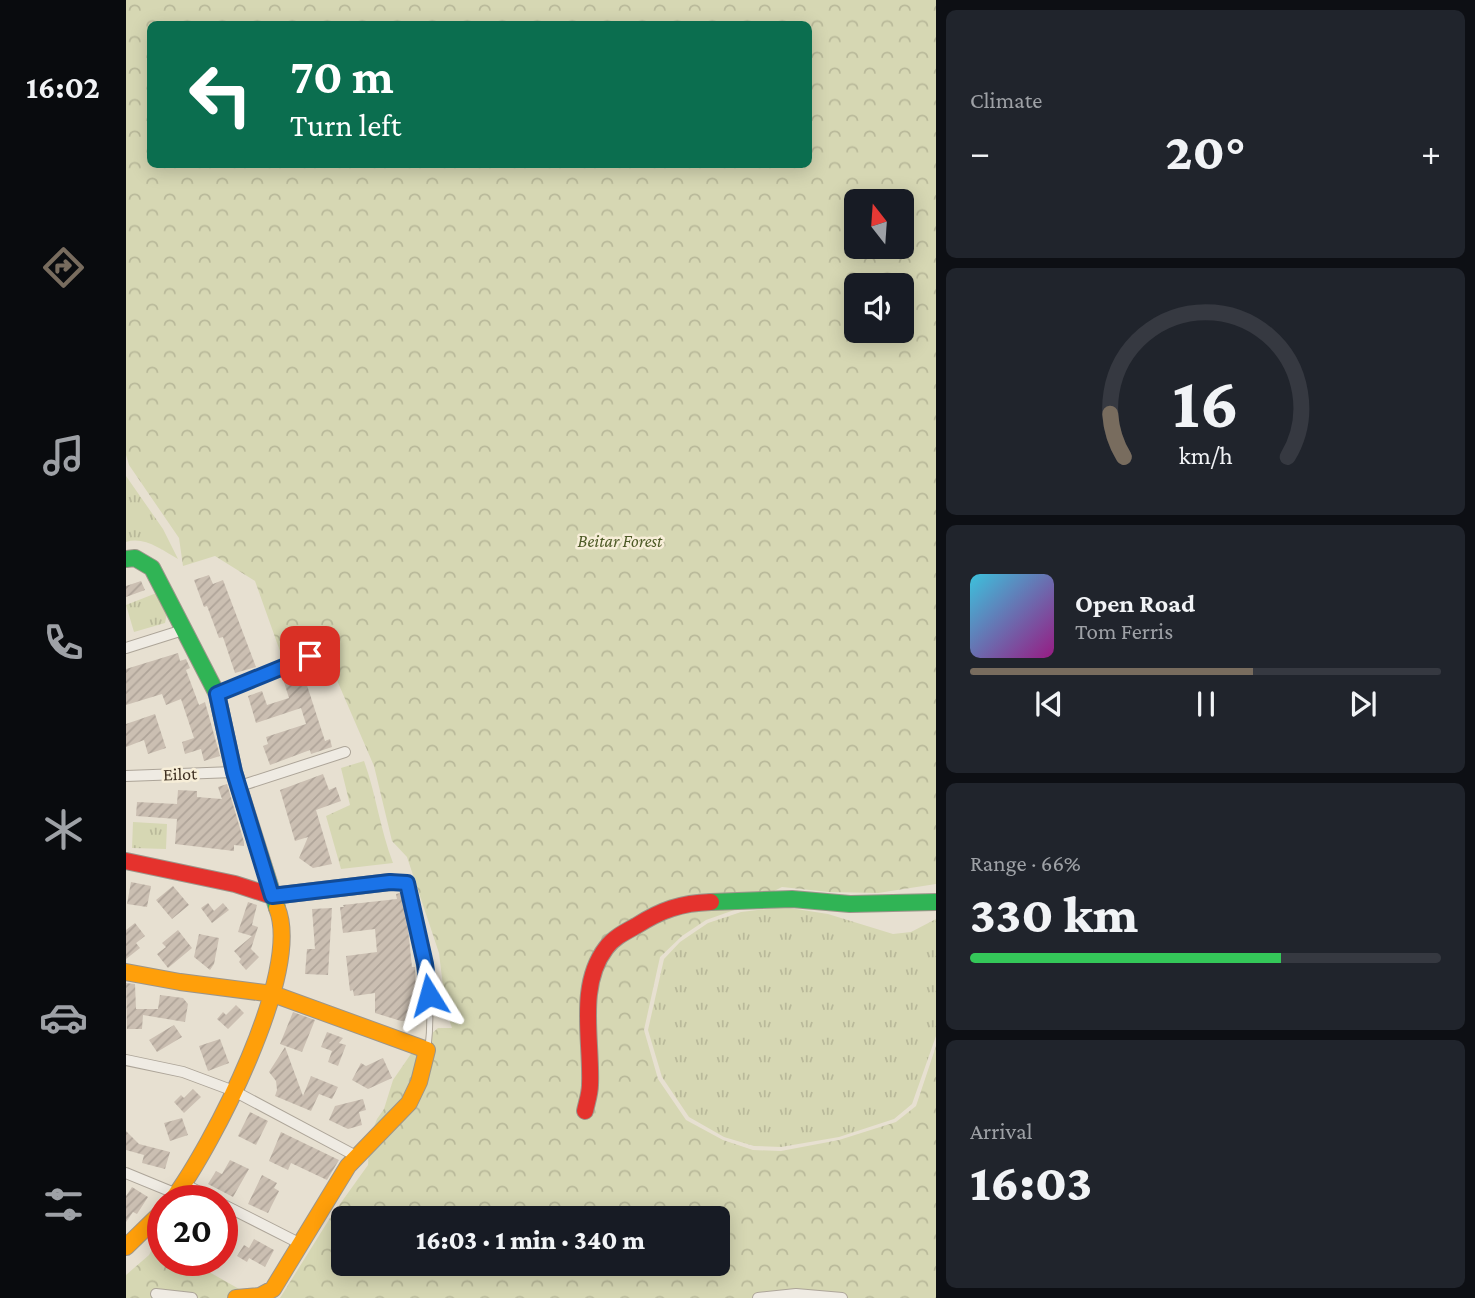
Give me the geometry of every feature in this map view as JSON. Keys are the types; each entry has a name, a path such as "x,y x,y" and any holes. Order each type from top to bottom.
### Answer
{"street":[{"path":"126,559 135,558 152,568 217,694 237,779 281,918 280,960 267,1015 234,1091 182,1185"},
{"path":"126,649 183,630"},
{"path":"217,694 310,656"},
{"name":"Eilot","path":"126,776 237,779 345,752"},
{"path":"126,861 235,884 272,896 390,882"},
{"path":"585,1111 590,1086 590,984 596,965 615,939 659,911 697,902 792,899 850,904 936,902"},
{"path":"126,972 273,994 427,1050 422,1079 414,1095 404,1109 356,1156 299,1243 273,1289 260,1296 236,1298"},
{"path":"126,1060 183,1072 234,1091 356,1156"},
{"path":"126,1173 157,1185"},
{"path":"238,1212 299,1243"},
{"path":"126,1247 147,1227"},
{"path":"156,1294 192,1298"},
{"path":"758,1298 796,1294 842,1298"}],"lane":[{"path":"390,882 407,883 410,892 429,995 430,1031 427,1050"}],"green space":[{"name":"Beitar Forest","path":"126,0 936,0 936,884 878,893 782,887 740,908 706,920 682,936 660,957 644,1030 658,1079 686,1120 723,1140 753,1150 781,1151 839,1140 896,1122 916,1106 936,1046 936,1298 280,1298 331,1217 331,1276 730,1276 730,1206 339,1206 368,1165 370,1137 384,1109 393,1080 415,1048 438,1028 452,1028 446,1011 439,953 407,857 392,841 374,766 333,671 315,640 281,654 255,581 215,556 183,566 179,538 129,465 126,455"},
{"path":"126,476 163,529 178,559 146,542 126,542"},
{"path":"159,592 167,613 165,623 134,632 126,605"},
{"path":"364,761 393,863 341,869 326,816 350,805 341,768"},
{"path":"133,822 167,824 166,849 132,848"},
{"path":"783,907 828,914 893,934 911,932 936,919 936,1036 912,1104 894,1119 839,1137 781,1147 754,1146 724,1137 689,1117 662,1077 648,1030 664,959 680,942 708,923 741,912"},
{"path":"147,1257 147,1276 216,1276 255,1298 126,1298 126,1275"}],"building":[{"path":"209,575 213,584 223,580 256,667 235,673 223,637 219,638 194,580"},
{"path":"141,581 145,590 126,597 126,586"},
{"path":"178,653 180,661 186,659 190,668 186,670 199,705 205,702 220,756 204,761 201,749 185,754 182,742 194,738 181,699 166,705 162,694 126,705 126,669"},
{"path":"304,676 325,741 330,739 332,747 311,754 310,750 270,765 263,746 268,744 266,737 306,724 301,708 256,723 248,696 262,691 267,705 289,698 284,682"},
{"path":"155,714 166,748 148,754 144,740 126,747 126,724"},
{"path":"323,774 329,790 336,787 341,801 316,810 332,864 313,868 299,858 308,837 295,841 280,790"},
{"path":"227,784 244,842 244,846 234,845 234,851 175,844 177,819 136,816 137,802 177,804 178,790 197,791 197,797 222,799 218,787"},
{"path":"131,882 151,886 147,907 127,904"},
{"path":"173,886 189,905 172,919 156,900"},
{"path":"404,892 410,918 407,919 412,967 415,967 416,1003 421,1003 421,1022 401,1021 375,1013 375,993 354,996 353,990 350,991 346,956 377,952 375,929 343,933 340,907 397,899 396,894"},
{"path":"248,902 257,905 252,925 258,927 251,949 259,957 246,970 234,951 252,936 238,932"},
{"path":"208,903 214,911 223,903 229,910 212,923 201,908"},
{"path":"332,908 328,975 305,974 307,949 315,949 312,909"},
{"path":"135,923 145,936 136,943 140,948 126,959 126,930"},
{"path":"178,930 192,948 168,968 157,954 166,947 162,943"},
{"path":"199,934 219,938 214,964 210,970 194,957"},
{"path":"126,983 135,984 136,1009 158,1009 160,995 183,998 188,1004 185,1022 143,1015 142,1029 127,1029"},
{"path":"236,1005 244,1013 228,1029 217,1019 223,1012 226,1015"},
{"path":"293,1012 315,1020 302,1052 280,1044"},
{"path":"174,1025 182,1037 157,1052 149,1040"},
{"path":"327,1032 343,1038 339,1043 346,1045 338,1066 328,1062 332,1051 321,1047"},
{"path":"220,1039 229,1063 208,1071 199,1046"},
{"path":"285,1047 303,1096 311,1076 338,1087 332,1099 319,1094 311,1111 275,1096 276,1081 269,1072"},
{"path":"383,1058 392,1078 368,1089 352,1080 361,1063 366,1066"},
{"path":"193,1089 201,1097 184,1113 174,1102 181,1095 184,1098"},
{"path":"363,1099 366,1110 359,1112 362,1125 348,1129 329,1120 335,1106"},
{"path":"250,1112 268,1121 256,1145 238,1136"},
{"path":"182,1118 188,1135 170,1141 164,1123"},
{"path":"126,1131 139,1144 170,1152 165,1169 142,1163 144,1155 126,1150"},
{"path":"281,1132 339,1160 327,1180 291,1163 288,1170 269,1161"},
{"path":"230,1160 249,1169 238,1188 238,1185 208,1184 216,1171 222,1174"},
{"path":"262,1175 277,1183 274,1188 279,1191 268,1213 248,1204"},
{"path":"132,1187 147,1199 137,1214 133,1212 126,1222 126,1196"},
{"path":"254,1239 274,1250 265,1267 249,1258 247,1262 238,1257 244,1245 249,1248"}],"traffic: fast":[{"path":"126,559 135,558 152,568 217,694 234,772 277,908"},
{"path":"711,902 792,899 850,904 936,902"}],"traffic: slow":[{"path":"182,1185 230,1101 266,1014 277,973 282,936 277,908"},
{"path":"126,972 273,994 427,1050 419,1082 409,1103 348,1166 273,1289 260,1296 236,1298"},
{"path":"126,1247 147,1227"}],"traffic: jam":[{"path":"126,861 235,884 272,896 390,882"},
{"path":"585,1111 590,1085 589,996 597,963 606,948 612,941 645,920 663,912 690,904 711,902"}],"route":[{"path":"310,656 217,694 234,772 272,896 390,882 407,883 429,995"}]}
